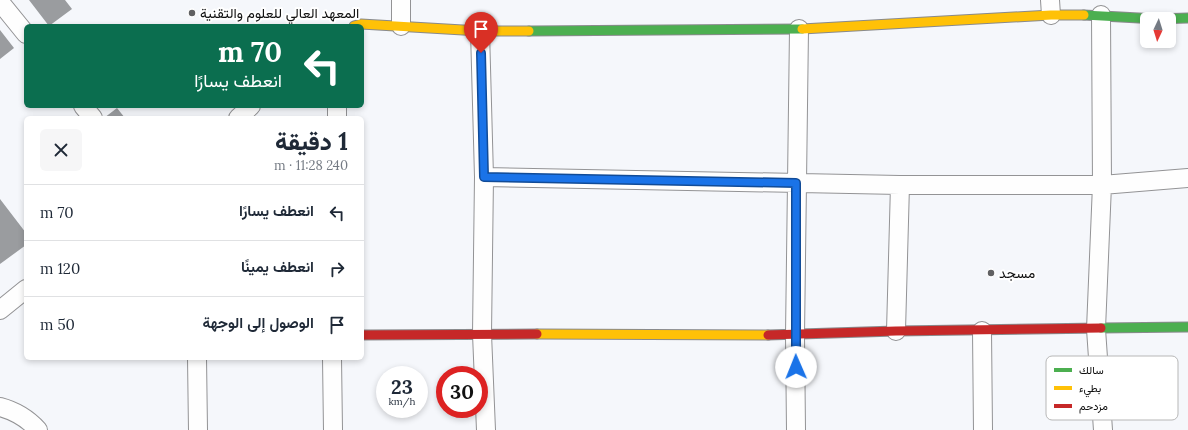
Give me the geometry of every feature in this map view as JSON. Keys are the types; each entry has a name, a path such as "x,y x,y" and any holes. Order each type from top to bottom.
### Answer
{"street":[{"path":"400,0 401,26"},
{"path":"0,2 24,32"},
{"path":"364,24 480,31 798,29 1050,7 1101,15 1156,19 1188,18"},
{"path":"1098,356 1096,329 1102,185 1101,15"},
{"path":"796,430 795,335 798,29"},
{"path":"480,31 484,177 482,334 486,430"},
{"path":"240,116 249,108"},
{"path":"484,177 900,185 1102,185 1188,178"},
{"path":"896,331 900,185"},
{"path":"0,310 24,292"},
{"path":"364,335 795,335 896,331 1188,327"},
{"path":"982,331 983,430"},
{"path":"196,360 198,430"},
{"path":"332,360 333,430"},
{"path":"0,407 8,409 30,422 38,430"},
{"path":"1102,420 1103,430"}],"building":[{"path":"29,0 65,0 72,9 52,24 47,24"},
{"path":"0,30 14,48 0,59"},
{"path":"117,108 123,116 107,116"},
{"path":"0,199 24,230 24,246 0,264"}],"traffic: fast":[{"path":"1084,15 1157,19 1188,18"},
{"path":"529,31 802,29"},
{"path":"1101,328 1188,327"}],"traffic: slow":[{"path":"802,29 1051,15 1084,15"},
{"path":"364,24 480,31 529,31"},
{"path":"537,334 768,335"}],"traffic: jam":[{"path":"768,335 896,331 1101,328"},
{"path":"364,335 537,334"}],"place":[{"name":"المعهد العالي للعلوم والتقنية","path":"192,13"},
{"name":"مسجد","path":"991,273"}],"route":[{"path":"481,53 484,177 796,183 796,367"}]}
